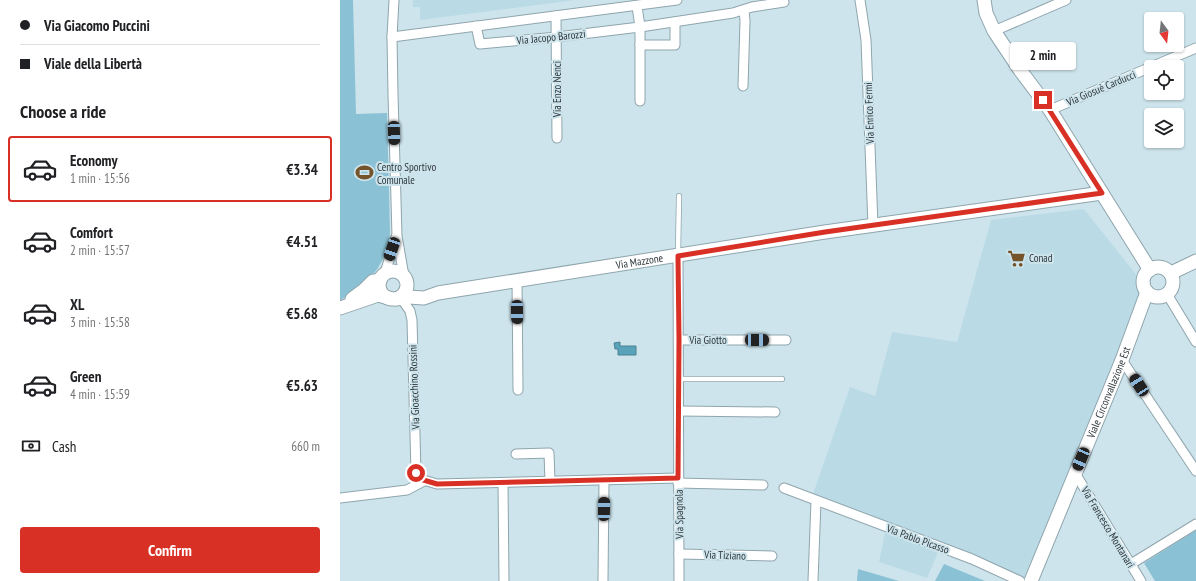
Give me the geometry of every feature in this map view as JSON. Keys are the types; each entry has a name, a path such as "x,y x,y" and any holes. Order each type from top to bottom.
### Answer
{"main road":[{"path":"984,0 986,13 994,31 1020,70 1050,110 1150,270 1160,267 1171,273 1173,286 1167,294 1157,297 1147,292"},
{"name":"Via Mazzone","path":"340,308 378,295 393,299 408,296 424,298 438,293 517,280 1102,193"},
{"path":"1171,273 1196,261"},
{"name":"Viale Circonvallazione Est","path":"1031,581 1122,360 1147,292 1144,283 1145,275 1150,270"},
{"name":"Via Mazzone","path":"340,308 364,290 373,281 382,277 389,271 398,271 412,286 421,291 438,293"},
{"path":"382,277 380,289 382,293 393,299 404,294 407,286 406,279"}],"street":[{"name":"Via Jacopo Barozzi","path":"392,36 677,0"},
{"name":"Via Enrico Fermi","path":"860,0 866,40 873,226"},
{"path":"994,31 1066,0"},
{"name":"Via Jacopo Barozzi","path":"476,26 480,44 557,37 675,22 733,13 778,1"},
{"path":"393,2 392,36 396,236 406,279"},
{"path":"640,101 640,27 642,4"},
{"path":"743,86 744,10"},
{"name":"Via Enzo Nenci","path":"556,16 557,138"},
{"path":"640,45 675,45 675,22"},
{"name":"Via Giosuè Carducci","path":"1168,60 1196,48"},
{"name":"Via Giosuè Carducci","path":"1050,110 1144,70"},
{"path":"382,277 396,236"},
{"name":"Via Spagnola","path":"678,256 679,581"},
{"path":"517,280 518,390"},
{"path":"1167,294 1196,342"},
{"name":"Via Gioacchino Rossini","path":"393,299 403,301 410,311 412,320 416,473 420,479 424,481"},
{"name":"Via Giotto","path":"679,340 786,340"},
{"path":"1122,360 1196,472"},
{"path":"678,411 775,412"},
{"path":"516,454 549,452 550,481"},
{"name":"Via Francesco Montanari","path":"1075,473 1141,581"},
{"path":"340,498 407,490 424,481 437,484 604,480 678,481 763,485"},
{"path":"603,581 604,480"},
{"path":"503,483 504,581"},
{"name":"Via Pablo Picasso","path":"784,488 972,559 1020,581"},
{"path":"813,581 816,500"},
{"path":"1131,564 1196,524"},
{"name":"Via Tiziano","path":"679,554 772,556"}],"lane":[{"path":"678,256 679,196"},
{"path":"679,379 782,379"}],"shaded area":[{"name":"Centro Sportivo Comunale","path":"340,0 353,0 356,114 387,113 390,232 385,254 374,273 359,288 340,300"},
{"path":"413,0 575,0 420,20 420,7 413,7"},
{"path":"1084,209 1150,292 1028,581 940,548 927,578 879,562 886,528 811,500 850,387 875,396 892,332 957,342 991,220"},
{"path":"620,342 620,346 636,346 636,355 618,355 618,349 615,349 614,343"},
{"path":"1196,530 1196,581 1155,581 1144,563"},
{"path":"944,564 985,581 935,581"},
{"path":"858,569 899,581 857,581"}],"place":[{"name":"Centro Sportivo Comunale","path":"364,173"},
{"name":"Conad","path":"1016,258"}],"route":[{"path":"416,473 420,479 437,484 678,478 678,256 825,232 1102,193 1043,100"}]}
